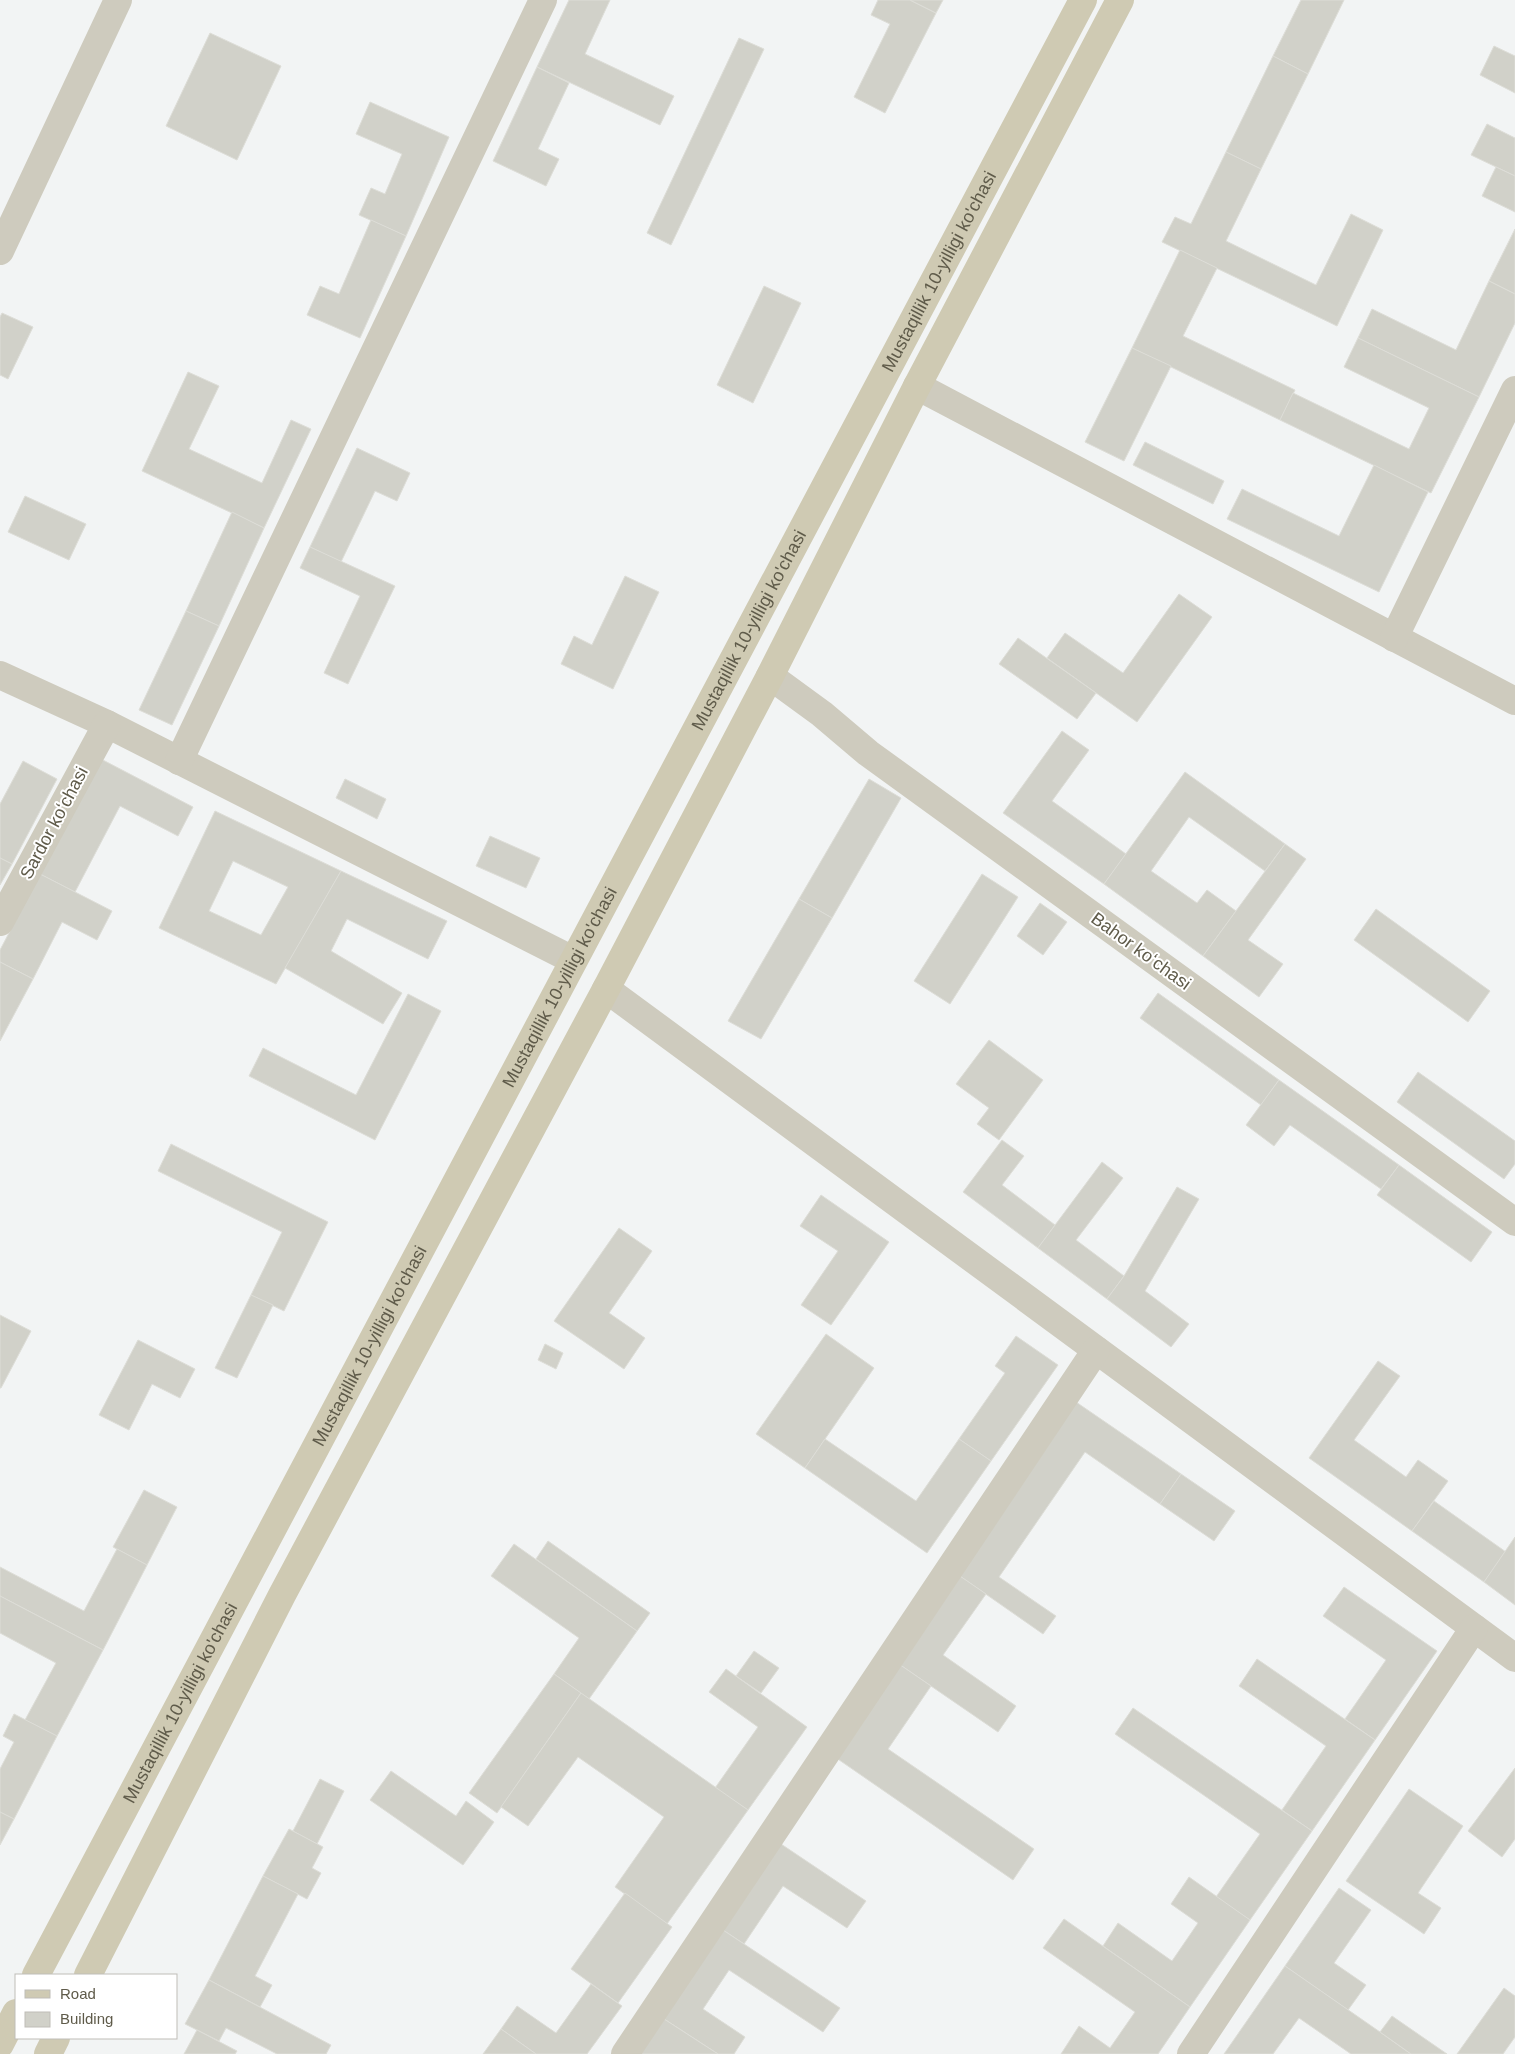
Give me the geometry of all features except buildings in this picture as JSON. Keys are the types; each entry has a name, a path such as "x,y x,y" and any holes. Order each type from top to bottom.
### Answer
{"main road":[{"name":"Mustaqillik 10-yilligi ko'chasi","path":"37,1974 1083,0"},
{"name":"Mustaqillik 10-yilligi ko'chasi","path":"89,1974 282,1596 606,989 770,676 917,386 1120,0"},
{"path":"0,2044 15,2015"},
{"path":"48,2054 56,2039"}],"street":[{"path":"0,251 118,0"},
{"path":"179,761 543,0"},
{"path":"917,386 1515,701"},
{"path":"1394,638 1515,390"},
{"path":"0,675 107,724 573,960"},
{"name":"Bahor koʻchasi","path":"770,676 822,714 868,753 1515,1222"},
{"name":"Sardor koʻchasi","path":"0,922 107,724"},
{"path":"606,989 1515,1658"},
{"path":"625,2054 1096,1350"},
{"path":"1191,2054 1474,1628"}]}
